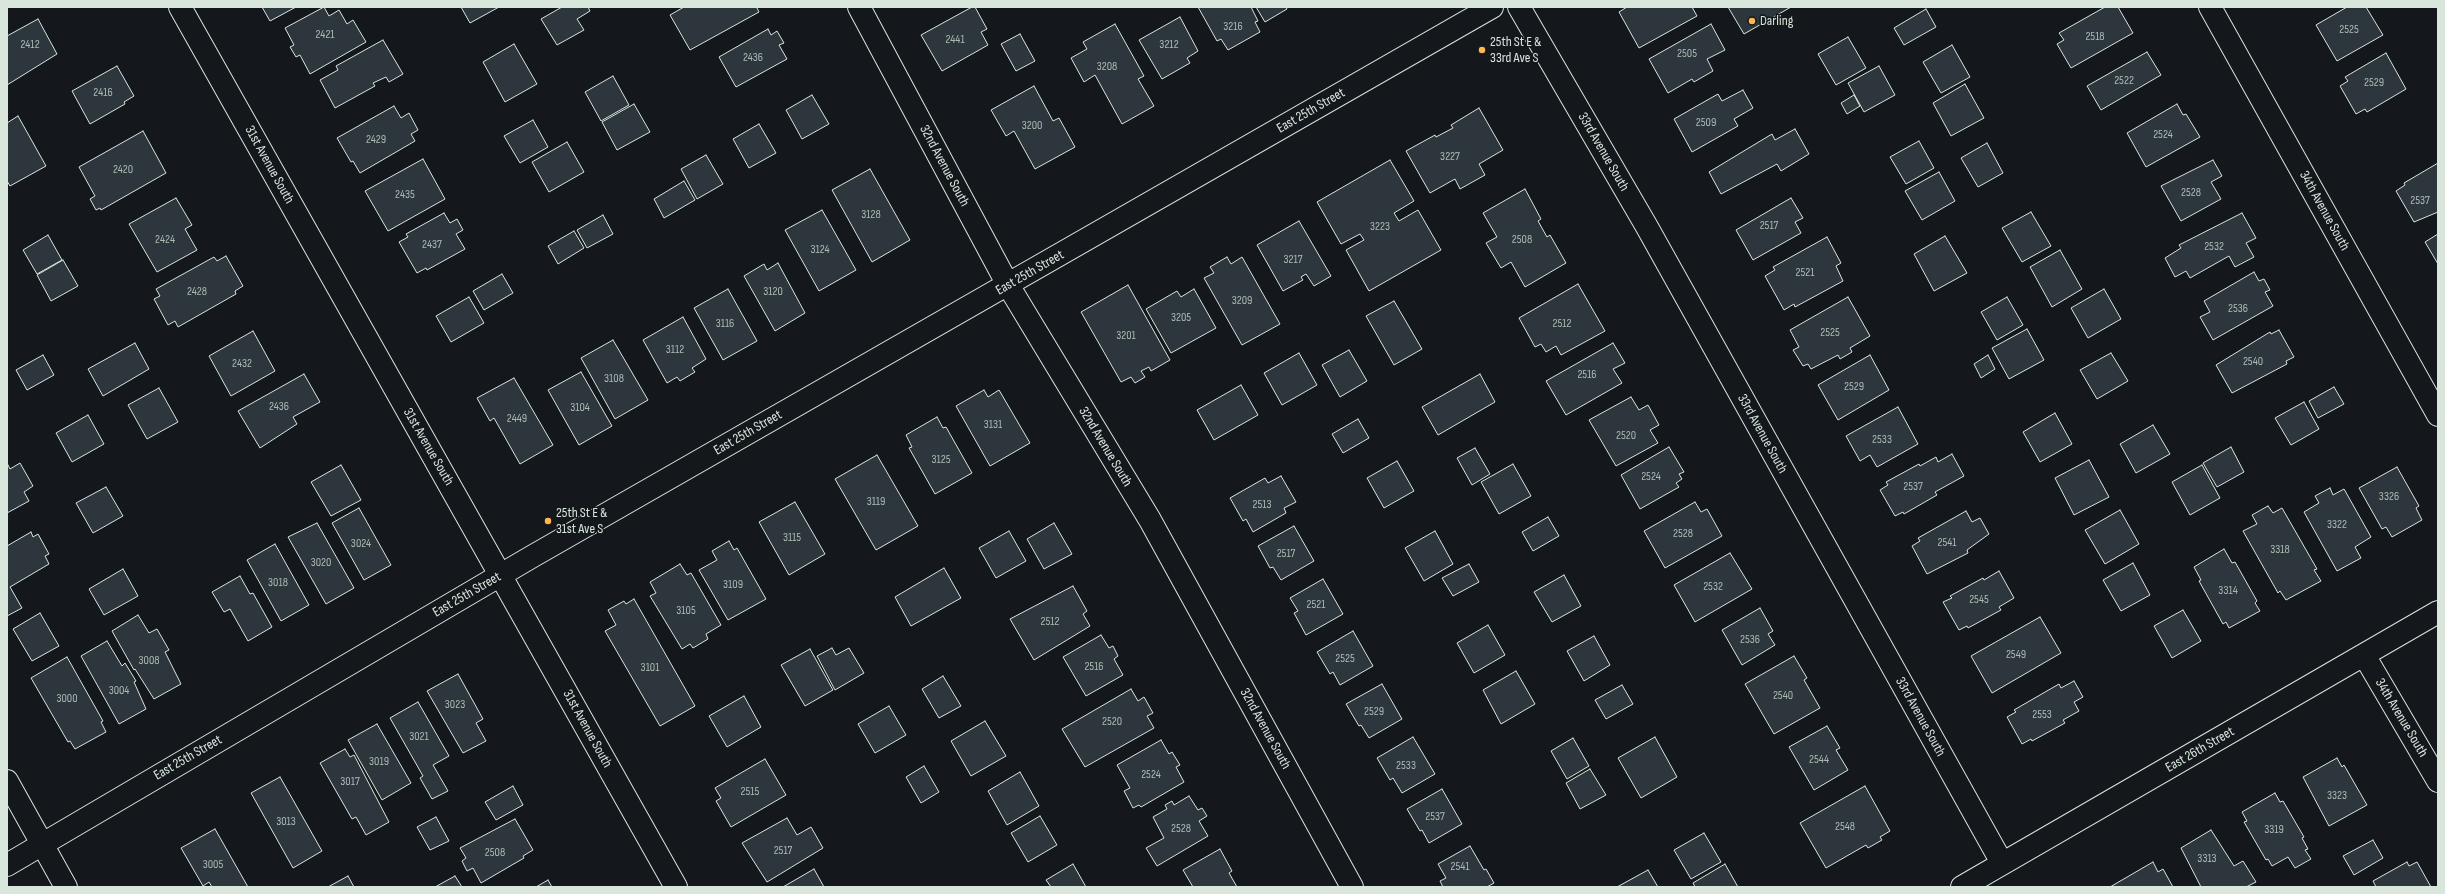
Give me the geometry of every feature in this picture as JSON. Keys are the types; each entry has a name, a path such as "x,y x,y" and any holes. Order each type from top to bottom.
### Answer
{"street":[{"name":"31st Avenue South","path":"180,7 676,887"},
{"name":"32nd Avenue South","path":"859,7 1008,286 1150,520 1352,887"},
{"name":"East 25th Street","path":"7,864 501,575 1008,286 1492,7"},
{"name":"33rd Avenue South","path":"1519,7 1647,227 2002,863"},
{"name":"34th Avenue South","path":"2210,7 2438,415"},
{"name":"East 26th Street","path":"1962,887 2438,612"},
{"name":"34th Avenue South","path":"2364,655 2438,781"},
{"path":"7,781 66,887"}],"building":[{"path":"262,7 296,7 270,21"},
{"path":"324,7 329,16 339,10 347,24 353,20 366,42 310,74 300,55 296,57 290,47 294,45 285,28"},
{"path":"461,7 499,7 470,23"},
{"path":"562,7 588,7 590,11 577,19 584,30 557,45 541,19"},
{"path":"684,7 759,7 757,8 759,12 690,50 670,15"},
{"path":"972,7 975,7 987,29 981,32 988,45 942,71 921,35"},
{"path":"1198,7 1251,7 1258,21 1255,22 1260,32 1228,50 1221,39 1217,41"},
{"path":"1256,7 1286,7 1287,9 1265,22"},
{"path":"1627,7 1692,7 1697,16 1639,48 1619,12"},
{"name":"Darling","path":"1728,7 1791,7 1744,34"},
{"path":"2105,7 2118,7 2133,33 2071,68 2057,44 2064,40 2059,33"},
{"path":"2347,7 2366,7 2383,35 2337,61 2316,25"},
{"path":"1926,9 1936,27 1904,45 1894,28"},
{"path":"1180,17 1198,51 1187,58 1190,63 1162,79 1139,40"},
{"path":"38,19 57,54 7,85 7,36"},
{"path":"1115,24 1144,76 1138,79 1154,106 1122,124 1095,75 1084,82 1071,58 1087,49 1083,42"},
{"path":"1711,24 1725,50 1707,59 1713,71 1694,82 1692,79 1668,93 1649,59"},
{"path":"768,29 771,35 777,31 784,43 779,45 787,59 736,87 719,57"},
{"path":"1020,34 1035,61 1016,71 1001,44"},
{"path":"1848,37 1866,68 1836,85 1818,54"},
{"path":"383,40 403,74 389,82 386,77 373,83 375,86 335,108 320,80 338,70 336,66"},
{"path":"514,44 537,84 505,102 483,62"},
{"path":"1952,45 1970,77 1941,93 1923,62"},
{"path":"2147,52 2161,75 2101,110 2087,86"},
{"path":"2386,53 2406,89 2367,112 2365,109 2356,114 2340,86 2348,81 2345,77"},
{"path":"117,66 134,96 124,102 125,104 90,124 72,91"},
{"path":"1879,66 1895,95 1864,112 1848,83"},
{"path":"613,76 629,105 601,121 585,92"},
{"path":"1965,84 1984,118 1951,136 1933,103"},
{"path":"1034,86 1053,121 1059,118 1075,147 1035,169 1014,131 1006,136 991,110"},
{"path":"1743,90 1753,108 1734,119 1738,126 1692,152 1674,119 1718,94 1722,101"},
{"path":"812,95 829,124 802,139 786,110"},
{"path":"1854,95 1860,106 1847,114 1841,103"},
{"path":"634,104 650,132 617,150 602,122"},
{"path":"2177,104 2183,115 2186,114 2200,137 2146,167 2127,133"},
{"path":"394,106 401,118 409,113 418,130 411,134 415,141 360,173 353,161 351,162 337,138"},
{"path":"1479,108 1503,150 1479,164 1485,175 1460,189 1455,179 1430,193 1406,151 1435,135 1436,137 1453,128 1451,125"},
{"path":"18,116 46,166 10,186 7,181 7,123"},
{"path":"533,120 548,147 520,163 504,136"},
{"path":"759,124 776,153 749,168 733,139"},
{"path":"1795,129 1809,154 1781,171 1777,164 1721,194 1709,172 1772,134 1775,140"},
{"path":"143,131 166,173 101,210 100,208 96,210 90,199 95,196 79,167"},
{"path":"1919,141 1934,168 1906,184 1890,157"},
{"path":"567,142 584,172 549,192 532,162"},
{"path":"1987,143 2003,173 1978,187 1961,158"},
{"path":"706,155 723,184 697,199 681,169"},
{"path":"423,159 445,199 388,231 365,191"},
{"path":"1390,160 1414,201 1394,213 1399,221 1418,210 1441,250 1369,291 1346,250 1364,240 1360,234 1341,244 1317,202"},
{"path":"2213,160 2222,176 2211,182 2221,199 2181,221 2161,186"},
{"path":"2438,163 2438,212 2414,222 2396,191 2405,185 2404,183"},
{"path":"870,169 910,240 872,262 832,190"},
{"path":"1939,172 1955,201 1922,220 1905,191"},
{"path":"684,181 695,200 664,218 654,199"},
{"path":"1525,189 1541,219 1538,221 1547,237 1550,235 1566,263 1525,287 1511,262 1501,268 1486,243 1497,237 1483,213"},
{"path":"176,198 192,225 185,229 197,250 157,272 129,224"},
{"path":"1791,198 1803,218 1795,222 1801,233 1753,260 1736,230"},
{"path":"822,210 856,270 819,291 785,230"},
{"path":"2031,212 2051,246 2022,262 2002,228"},
{"path":"444,213 450,223 457,219 463,230 456,234 465,249 427,270 426,268 417,273 399,242 408,237 406,234"},
{"path":"2242,213 2256,238 2246,243 2254,257 2235,267 2229,256 2190,278 2186,271 2175,277 2165,258 2181,248 2179,245"},
{"path":"603,215 613,234 587,248 577,230"},
{"path":"1299,221 1331,276 1314,286 1306,274 1301,277 1303,280 1283,291 1257,245"},
{"path":"574,231 584,248 558,264 548,246"},
{"path":"2438,234 2438,264 2425,242"},
{"path":"48,235 62,260 37,274 23,250"},
{"path":"1945,236 1967,273 1934,291 1914,254"},
{"path":"1827,237 1841,263 1836,266 1843,281 1795,307 1794,304 1784,310 1765,276 1775,270 1773,267"},
{"path":"2060,250 2082,289 2052,307 2030,267"},
{"path":"226,256 243,286 235,291 236,294 178,327 175,321 168,325 154,299 160,296 156,289 214,257 217,261"},
{"path":"1227,257 1231,264 1242,257 1280,324 1242,345 1204,278 1214,273 1210,267"},
{"path":"63,260 78,286 51,301 37,275"},
{"path":"778,263 805,313 775,331 744,276 764,264 767,270"},
{"path":"2254,272 2259,281 2264,279 2270,290 2265,292 2273,306 2213,340 2200,317 2210,312 2204,301"},
{"path":"502,274 513,293 484,310 473,291"},
{"path":"1578,284 1605,331 1561,355 1556,346 1546,352 1541,344 1535,347 1519,318"},
{"path":"1128,285 1170,360 1151,371 1149,367 1141,371 1145,377 1135,383 1131,377 1121,382 1081,312"},
{"path":"728,289 757,341 723,360 694,308"},
{"path":"1194,289 1216,328 1171,353 1146,309 1177,291 1181,297"},
{"path":"2104,289 2121,319 2088,338 2071,308"},
{"path":"469,297 484,323 451,342 436,316"},
{"path":"1848,297 1870,336 1850,348 1852,352 1840,359 1838,355 1811,369 1808,364 1803,366 1793,350 1799,347 1790,330"},
{"path":"2007,297 2023,325 1997,340 1981,312"},
{"path":"1394,301 1422,349 1394,365 1366,316"},
{"path":"683,317 706,359 692,368 695,372 680,381 677,377 667,383 643,340"},
{"path":"2027,329 2044,360 2009,379 1992,348"},
{"path":"2279,330 2294,357 2286,361 2287,364 2232,393 2216,365 2270,332 2271,334"},
{"path":"253,331 275,371 231,396 209,356"},
{"path":"613,340 648,400 615,419 581,358"},
{"path":"135,343 149,369 103,396 88,369"},
{"path":"1613,343 1625,363 1613,369 1622,383 1566,415 1546,381"},
{"path":"1349,350 1367,381 1340,397 1322,365"},
{"path":"1299,353 1317,385 1282,405 1264,373"},
{"path":"2111,353 2128,381 2097,399 2080,370"},
{"path":"43,355 54,375 27,390 16,370"},
{"path":"1870,355 1889,390 1838,420 1818,385"},
{"path":"1988,355 1995,369 1981,378 1974,364"},
{"path":"581,372 612,426 579,445 548,390"},
{"path":"304,374 320,402 293,417 297,424 260,448 238,411"},
{"path":"1480,374 1495,402 1438,435 1422,407"},
{"path":"514,378 553,445 520,464 494,418 490,421 477,398"},
{"path":"1241,385 1258,415 1214,440 1197,410"},
{"path":"2334,387 2344,404 2318,418 2309,401"},
{"path":"159,388 178,422 147,439 128,405"},
{"path":"984,390 988,397 999,390 1030,443 990,466 956,406"},
{"path":"1631,397 1639,410 1648,405 1659,425 1650,430 1658,443 1616,466 1589,420"},
{"path":"2304,402 2319,429 2291,445 2275,418"},
{"path":"1898,407 1918,444 1877,467 1870,455 1860,461 1846,436"},
{"path":"2055,413 2072,444 2040,462 2023,432"},
{"path":"88,415 104,444 72,462 56,433"},
{"path":"937,417 943,428 946,427 972,473 935,494 909,448 912,447 906,435"},
{"path":"1358,419 1369,438 1343,453 1332,434"},
{"path":"2153,425 2170,454 2136,473 2120,444"},
{"path":"1669,447 1684,472 1679,474 1682,479 1676,483 1679,487 1640,509 1621,475"},
{"path":"2231,447 2244,472 2217,487 2203,463"},
{"path":"1475,448 1490,474 1472,485 1457,458"},
{"path":"1952,454 1964,476 1935,492 1937,495 1904,514 1903,512 1895,516 1880,490 1888,485 1886,482 1919,464 1920,466 1936,457 1938,462"},
{"path":"877,455 918,526 876,550 835,479"},
{"path":"2089,460 2109,497 2074,515 2055,478"},
{"path":"1397,461 1414,491 1384,508 1367,478"},
{"path":"7,463 10,469 20,463 33,486 24,492 29,501 7,513"},
{"path":"1513,464 1531,496 1499,514 1481,482"},
{"path":"341,465 361,500 331,516 311,482"},
{"path":"2202,465 2220,498 2190,515 2172,482"},
{"path":"2397,467 2419,506 2416,508 2422,520 2392,537 2386,527 2382,529 2359,488"},
{"path":"1281,476 1296,502 1284,508 1286,513 1253,532 1246,519 1243,521 1230,498 1265,478 1268,483"},
{"path":"106,487 123,516 93,533 76,503"},
{"path":"2330,488 2333,495 2344,489 2371,537 2355,547 2361,558 2337,571 2304,512 2319,503 2315,496"},
{"path":"795,502 825,554 789,575 759,522"},
{"path":"1695,502 1701,512 1707,509 1722,536 1665,568 1644,531"},
{"path":"2268,506 2273,513 2282,508 2317,569 2314,570 2321,581 2286,600 2280,591 2278,593 2243,531 2257,524 2252,515"},
{"path":"359,508 391,565 364,580 332,523"},
{"path":"2120,510 2139,544 2105,564 2085,530"},
{"path":"1966,511 1972,522 1980,518 1989,534 1967,550 1968,553 1927,574 1912,546 1920,541 1918,538"},
{"path":"1548,517 1559,536 1533,551 1522,532"},
{"path":"317,523 354,588 326,604 288,537"},
{"path":"1054,523 1072,554 1044,569 1027,539"},
{"path":"1294,526 1314,561 1281,580 1273,567 1270,568 1258,546"},
{"path":"1009,531 1026,561 996,578 979,548"},
{"path":"1435,531 1453,564 1424,581 1405,548"},
{"path":"31,532 33,537 38,534 49,554 45,556 49,564 10,587 22,608 7,616 7,546"},
{"path":"729,541 734,550 737,548 766,599 728,620 699,570 717,560 712,551"},
{"path":"275,544 309,605 281,621 247,560"},
{"path":"2224,549 2232,563 2235,562 2257,601 2255,603 2260,611 2229,628 2226,622 2223,624 2199,581 2201,580 2194,567"},
{"path":"1730,553 1752,589 1695,622 1674,585"},
{"path":"2133,563 2150,595 2121,611 2103,580"},
{"path":"680,564 687,575 691,573 721,625 706,634 708,639 693,648 690,644 682,649 650,596 656,593 650,582"},
{"path":"1469,564 1479,582 1453,596 1442,578"},
{"path":"944,568 961,598 911,626 895,597"},
{"path":"123,569 138,596 104,615 89,589"},
{"path":"1999,571 2014,598 1999,607 2001,610 1968,628 1967,626 1959,630 1943,602 1952,598 1950,596"},
{"path":"1564,575 1581,606 1552,622 1534,592"},
{"path":"240,576 250,594 253,593 272,627 248,641 230,609 224,612 212,592"},
{"path":"1323,579 1343,614 1306,635 1294,613 1298,611 1290,598"},
{"path":"1073,586 1087,611 1083,614 1090,626 1034,660 1010,619"},
{"path":"634,599 695,706 660,726 605,631 616,625 608,610 624,601 626,604"},
{"path":"1760,608 1773,631 1768,634 1775,645 1742,665 1722,630"},
{"path":"2183,610 2201,641 2172,658 2154,626"},
{"path":"40,613 59,646 32,661 13,629"},
{"path":"138,615 149,633 157,629 169,650 165,652 181,684 154,699 135,669 134,670 112,631"},
{"path":"2040,617 2061,653 1992,693 1971,656"},
{"path":"1488,625 1505,655 1474,673 1457,643"},
{"path":"1353,631 1373,666 1340,685 1333,672 1330,674 1317,652"},
{"path":"1101,635 1109,648 1113,646 1118,656 1114,659 1123,675 1086,696 1063,657"},
{"path":"1594,636 1610,665 1584,681 1567,651"},
{"path":"107,641 122,666 125,663 136,681 134,682 146,709 119,724 81,656"},
{"path":"832,648 836,655 849,648 864,673 835,690 817,656"},
{"path":"810,649 833,690 805,706 781,665"},
{"path":"1794,656 1807,678 1804,680 1820,708 1774,734 1745,684"},
{"path":"67,657 103,721 101,722 106,732 75,749 70,741 68,742 31,678"},
{"path":"1516,671 1535,704 1501,724 1483,690"},
{"path":"458,674 483,719 476,723 486,741 463,753 427,691"},
{"path":"943,676 961,706 939,718 922,689"},
{"path":"2074,681 2083,697 2074,702 2079,711 2063,720 2065,723 2032,741 2031,739 2022,744 2007,717 2016,712 2014,710 2059,684 2061,688"},
{"path":"1382,684 1402,719 1369,738 1361,725 1359,726 1346,704"},
{"path":"1622,685 1633,704 1606,719 1595,700"},
{"path":"1131,689 1138,701 1144,697 1153,713 1147,716 1154,728 1085,767 1062,729"},
{"path":"744,696 761,727 727,747 709,716"},
{"path":"418,702 449,756 433,765 448,791 432,799 420,778 423,776 390,718"},
{"path":"889,706 906,735 875,753 858,724"},
{"path":"985,721 1006,756 971,776 951,741"},
{"path":"377,724 411,783 382,800 348,740"},
{"path":"1827,726 1840,748 1836,750 1848,770 1814,790 1789,747"},
{"path":"1413,737 1435,774 1402,793 1393,778 1390,780 1377,758"},
{"path":"1655,737 1677,777 1641,798 1618,758"},
{"path":"1573,738 1589,766 1567,779 1551,751"},
{"path":"1161,740 1169,754 1172,752 1180,765 1176,767 1184,782 1141,807 1139,805 1133,808 1124,791 1130,788 1117,765"},
{"path":"345,749 350,757 354,755 389,822 366,835 356,817 352,819 320,763"},
{"path":"2337,758 2342,767 2344,765 2367,805 2329,826 2303,777"},
{"path":"765,759 786,795 731,827 716,801 721,798 715,788"},
{"path":"924,766 939,792 921,803 906,777"},
{"path":"1590,769 1606,795 1580,809 1566,783"},
{"path":"1020,772 1039,806 1007,825 988,791"},
{"path":"280,777 322,851 293,868 251,793"},
{"path":"513,786 523,805 496,820 485,802"},
{"path":"1865,786 1890,831 1880,837 1882,840 1868,848 1866,845 1826,868 1800,823"},
{"path":"1442,789 1462,824 1429,843 1407,809"},
{"path":"2275,793 2280,802 2283,801 2304,837 2302,838 2308,849 2305,850 2311,859 2295,868 2288,857 2272,866 2268,859 2266,860 2244,822 2247,821 2242,812"},
{"path":"1189,796 1198,810 1202,808 1207,816 1199,821 1208,836 1157,866 1146,848 1164,838 1153,817 1167,809 1165,805 1172,801 1174,805"},
{"path":"1040,816 1057,845 1028,862 1011,833"},
{"path":"436,817 449,841 430,850 417,827"},
{"path":"787,818 797,835 811,827 823,848 767,882 742,843"},
{"path":"515,819 533,850 523,856 524,858 481,883 473,868 467,871 462,861 466,858 460,848"},
{"path":"215,829 248,887 212,887 209,882 203,886 181,848"},
{"path":"2211,830 2234,866 2243,861 2256,882 2246,887 2201,887 2181,848"},
{"path":"1704,833 1721,862 1691,879 1674,850"},
{"path":"2373,840 2383,858 2354,875 2343,856"},
{"path":"1470,846 1484,870 1486,869 1494,883 1487,887 1443,887 1440,881 1446,878 1438,864"},
{"path":"1220,849 1232,871 1229,873 1237,887 1193,887 1183,870"},
{"path":"2153,862 2158,872 2163,869 2173,887 2110,887"},
{"path":"2407,862 2409,866 2417,862 2431,887 2376,887 2373,881"},
{"path":"1073,864 1086,887 1051,887 1046,880"},
{"path":"1725,864 1738,887 1695,887 1693,883"},
{"path":"814,869 824,887 783,887"},
{"path":"1648,870 1658,887 1617,887"},
{"path":"348,876 354,887 328,887"},
{"path":"455,876 462,887 435,887"},
{"path":"548,880 552,887 536,887"}],"place":[{"name":"Darling","path":"1752,21"},
{"name":"25th St E & 33rd Ave S","path":"1482,50"},
{"name":"25th St E & 31st Ave S","path":"548,521"}]}
